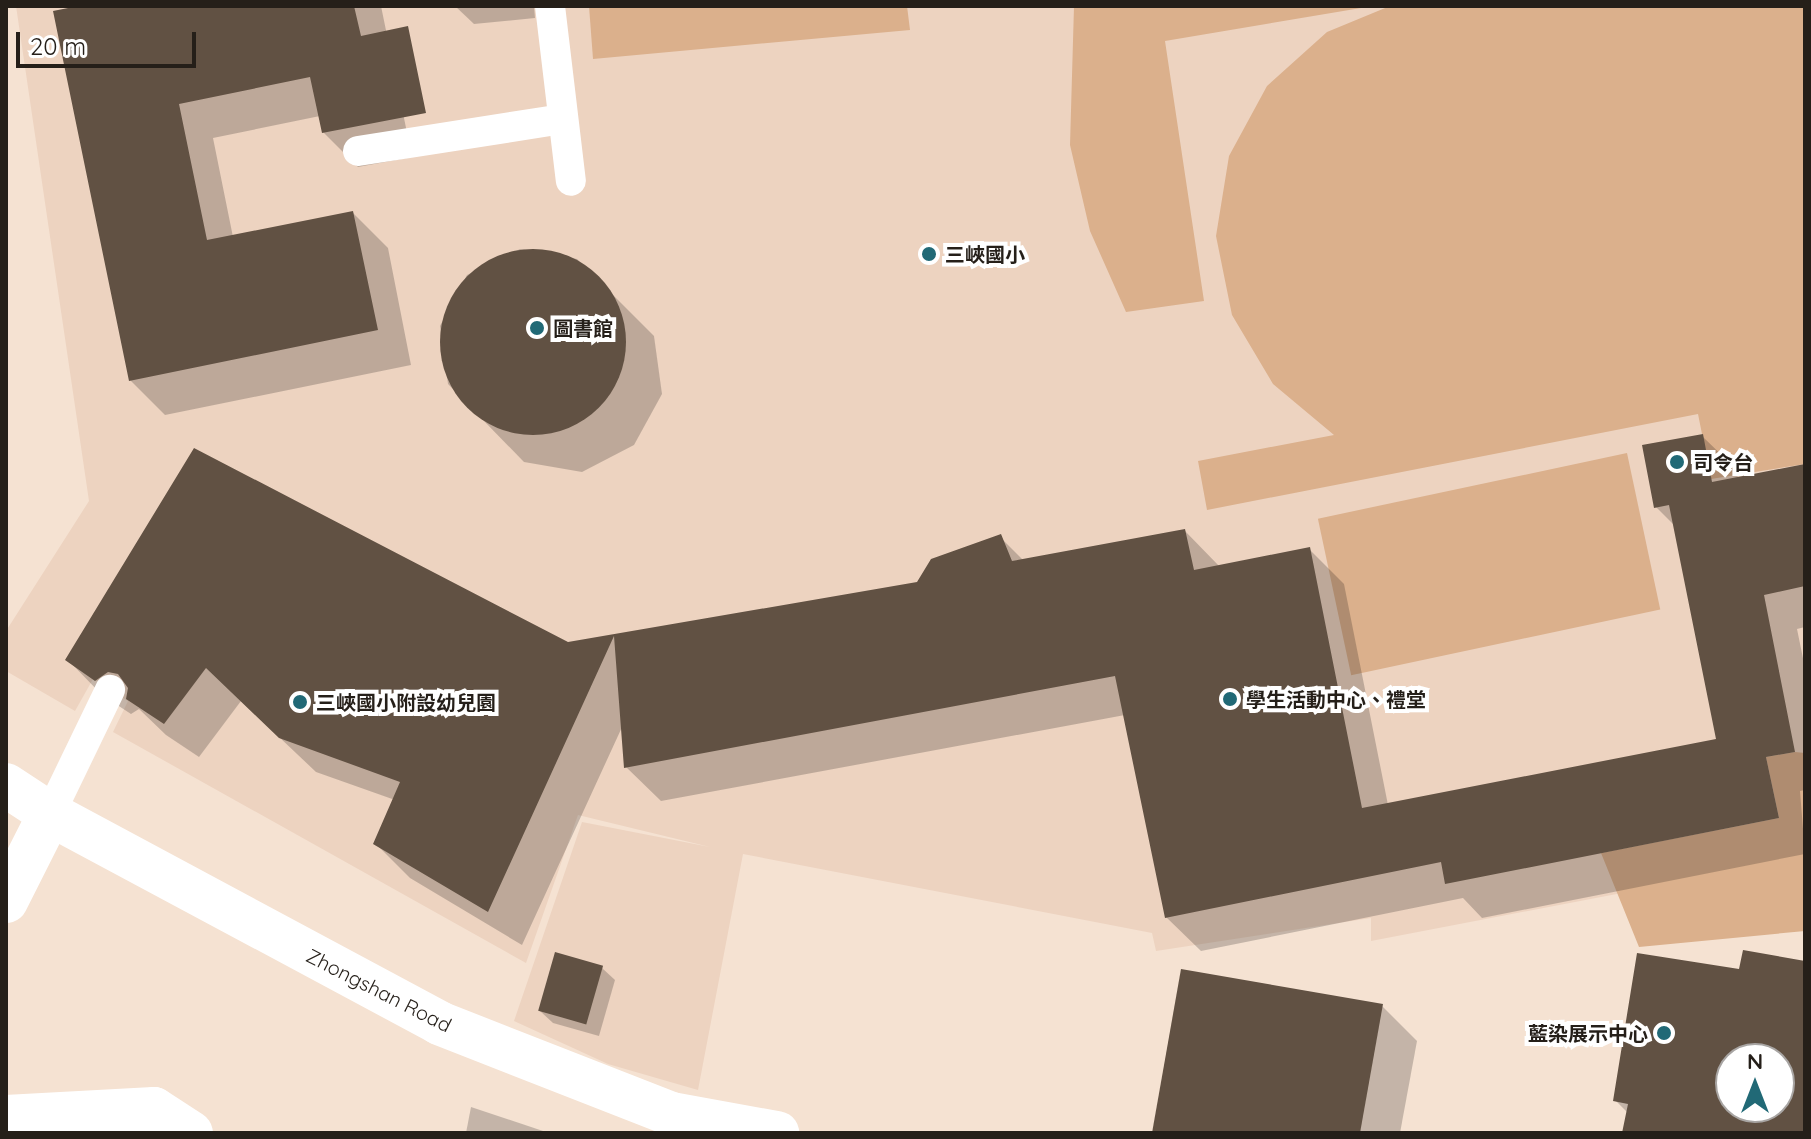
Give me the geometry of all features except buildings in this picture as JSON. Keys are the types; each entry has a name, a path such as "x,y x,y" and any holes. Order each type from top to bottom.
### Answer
{"street":[{"name":"Zhongshan Road","path":"6,785 50,814 439,1023 671,1114 777,1133"},
{"path":"6,901 50,814"},
{"path":"6,1117 154,1109 191,1133"}],"lane":[{"path":"550,6 571,181"},
{"path":"358,151 563,119"},
{"path":"50,814 110,690"}],"shaded area":[{"name":"三峽國小","path":"16,6 1805,6 1805,858 1371,941 1371,918 1156,951 1152,933 743,854 698,1090 608,1064 514,1021 582,822 710,847 578,815 526,963 113,732 128,701 93,679 75,711 6,671 6,631 89,501"},
{"path":"589,6 907,6 910,30 593,59"},
{"path":"1074,6 1373,6 1165,41 1204,301 1126,312 1090,231 1070,145"},
{"path":"1390,6 1805,6 1805,464 1711,479 1698,414 1207,510 1198,461 1334,435 1273,384 1232,315 1216,236 1229,156 1267,86 1327,32"},
{"path":"1627,453 1660,610 1351,675 1318,519"},
{"path":"1805,753 1805,931 1639,947 1601,853 1779,818 1766,757"}],"place":[{"name":"三峽國小","path":"929,254"},
{"name":"圖書館","path":"537,328"},
{"name":"司令台","path":"1677,462"},
{"name":"學生活動中心、禮堂","path":"1230,699"},
{"name":"三峽國小附設幼兒園","path":"300,702"},
{"name":"藍染展示中心","path":"1664,1033"}]}
